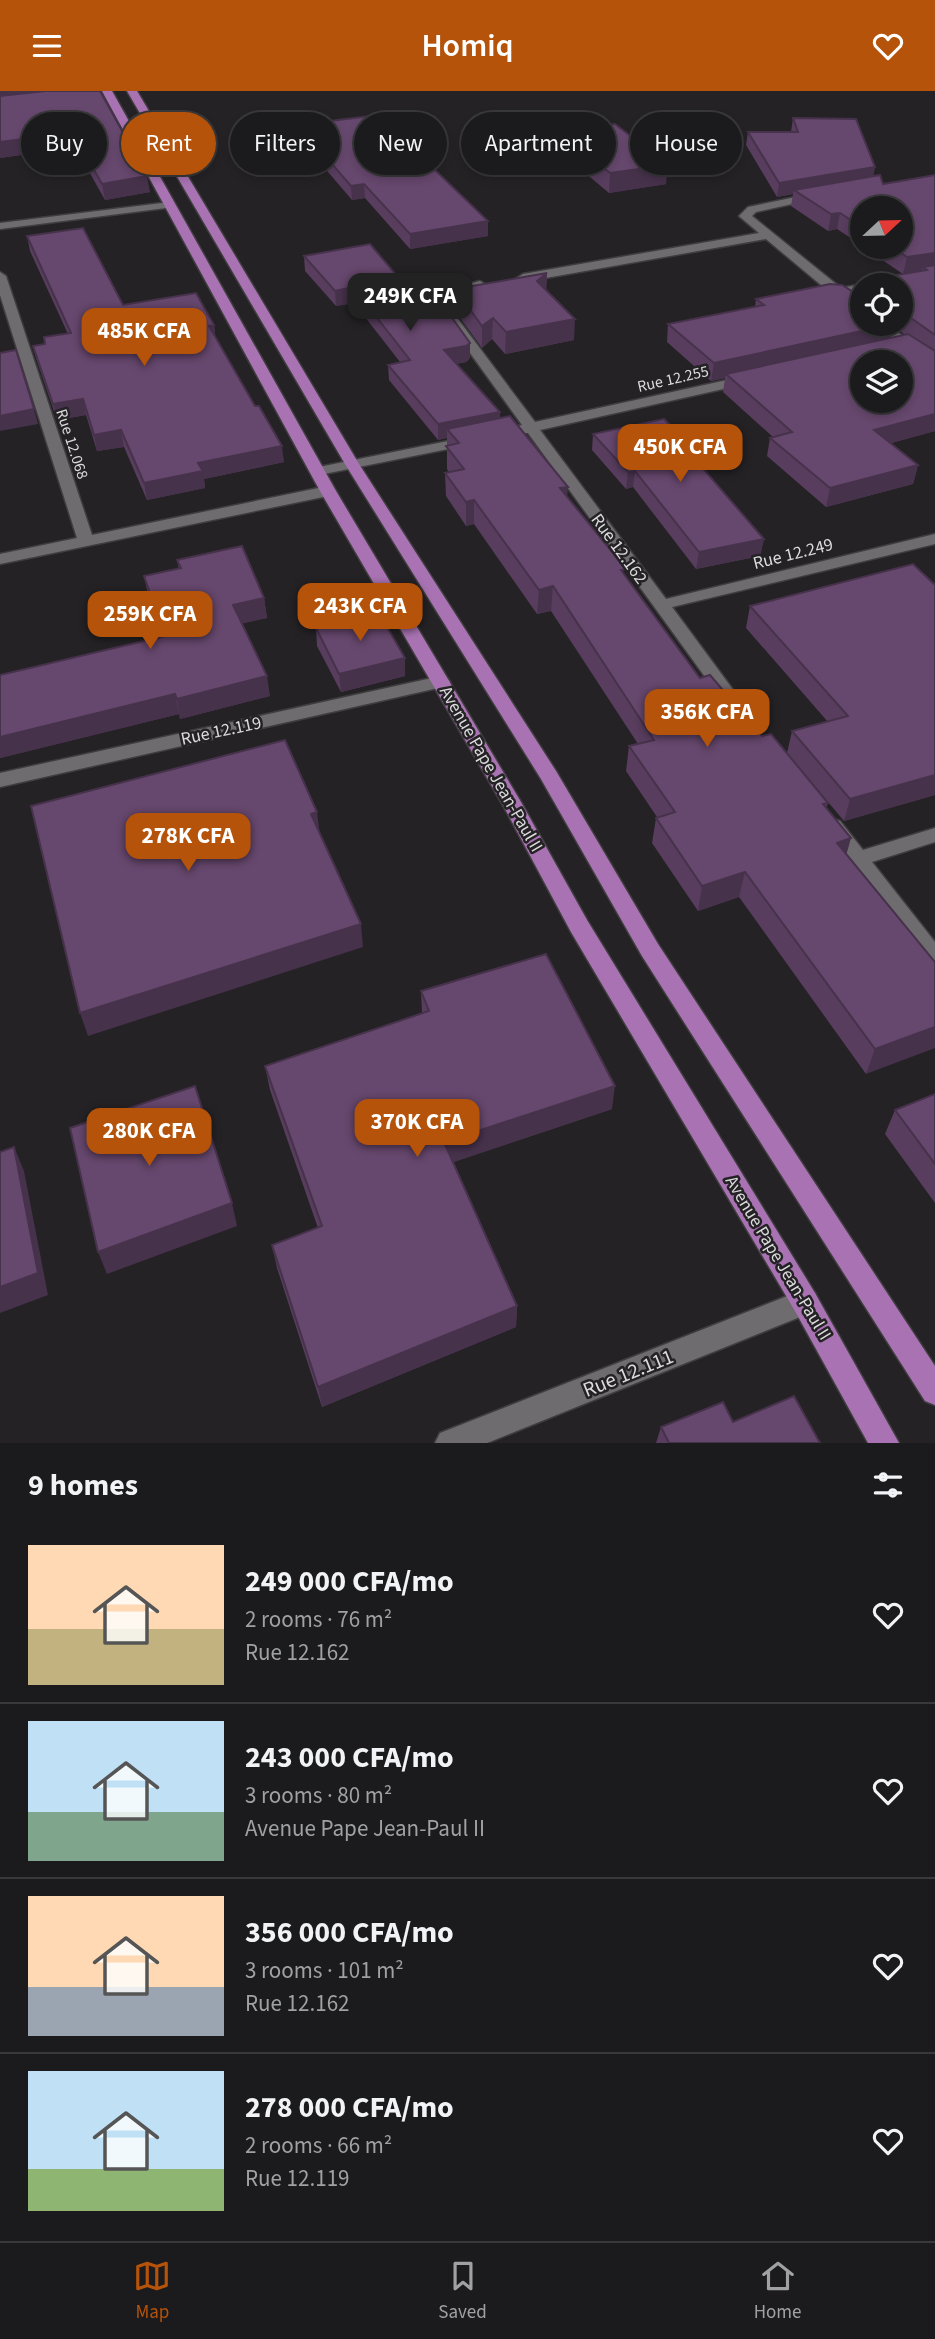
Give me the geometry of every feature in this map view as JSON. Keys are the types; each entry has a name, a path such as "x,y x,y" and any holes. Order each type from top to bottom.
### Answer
{"main road":[{"path":"132,91 352,464 549,776 650,950 933,1385"},
{"name":"Avenue Pape Jean-Paul II","path":"103,93 170,205 328,491 514,807 579,926 805,1302 884,1443"}],"street":[{"path":"832,193 751,208 745,216 850,302"},
{"path":"0,226 170,205"},
{"name":"Rue 12.162","path":"752,727 711,676 440,303 448,293 500,282 768,235"},
{"name":"Rue 12.068","path":"0,276 86,541"},
{"path":"837,292 850,290"},
{"path":"889,336 898,346 935,365"},
{"name":"Rue 12.255","path":"319,471 499,435 758,377"},
{"path":"0,559 328,491"},
{"name":"Rue 12.249","path":"661,605 935,539"},
{"name":"Rue 12.119","path":"0,780 441,682"},
{"path":"818,808 935,958"},
{"path":"860,859 935,835"},
{"name":"Rue 12.111","path":"450,1443 805,1302"}],"building":[{"path":"45,91 100,91 121,129 121,175 147,176 102,184 97,175 107,175 107,112 21,112 21,139 0,142 0,96"},
{"path":"354,118 354,175 440,175 488,221 410,234 364,184 351,186 340,173 340,120"},
{"path":"793,118 856,119 875,167 779,183 748,132 798,132"},
{"path":"616,125 630,136 630,170 616,172"},
{"path":"880,175 883,184 935,175 935,253 914,256 914,196 850,196 850,220 840,213 831,214 794,190"},
{"path":"83,228 123,305 196,293 214,325 209,326 255,406 259,406 282,446 198,463 203,471 144,483 121,430 94,435 83,399 53,404 33,346 45,344 44,337 71,333 27,236"},
{"path":"370,244 419,302 438,298 470,343 444,350 500,412 438,424 388,365 410,360 353,287 335,291 304,256"},
{"path":"935,265 935,335 913,319 913,273 909,273 927,270 923,267"},
{"path":"547,273 537,281 575,319 506,332 493,318 482,326 455,289"},
{"path":"830,284 842,285 850,290 850,334 714,363 668,324 764,305 756,299"},
{"path":"899,336 911,336 935,351 935,414 874,430 918,465 830,488 770,438 792,432 726,374"},
{"path":"16,350 34,409 0,416 0,353"},
{"path":"510,416 568,487 560,488 626,569 621,570 700,678 710,675 762,736 771,734 828,803 823,804 851,838 837,843 935,962 935,1027 875,1049 745,872 702,886 656,818 675,812 629,746 654,740 553,586 539,590 474,500 466,502 445,473 464,469 446,446 459,443 447,429"},
{"path":"664,419 701,456 693,457 764,539 699,552 635,471 628,472 593,434"},
{"path":"242,546 264,598 233,605 267,676 177,699 175,694 0,737 0,675 165,636 144,576 181,568 177,560"},
{"path":"913,564 935,585 935,775 850,799 792,731 848,716 750,606"},
{"path":"379,613 405,658 339,674 316,628"},
{"path":"285,740 317,812 311,814 361,924 80,1013 31,806"},
{"path":"546,954 615,1086 444,1142 517,1306 318,1387 272,1245 322,1226 265,1066 429,1011 421,991"},
{"path":"195,1086 232,1203 98,1252 70,1128"},
{"path":"935,1094 935,1164 895,1110"},
{"path":"14,1147 38,1273 0,1287 0,1152"},
{"path":"794,1396 820,1443 669,1443 661,1427 723,1402 733,1422"}]}
